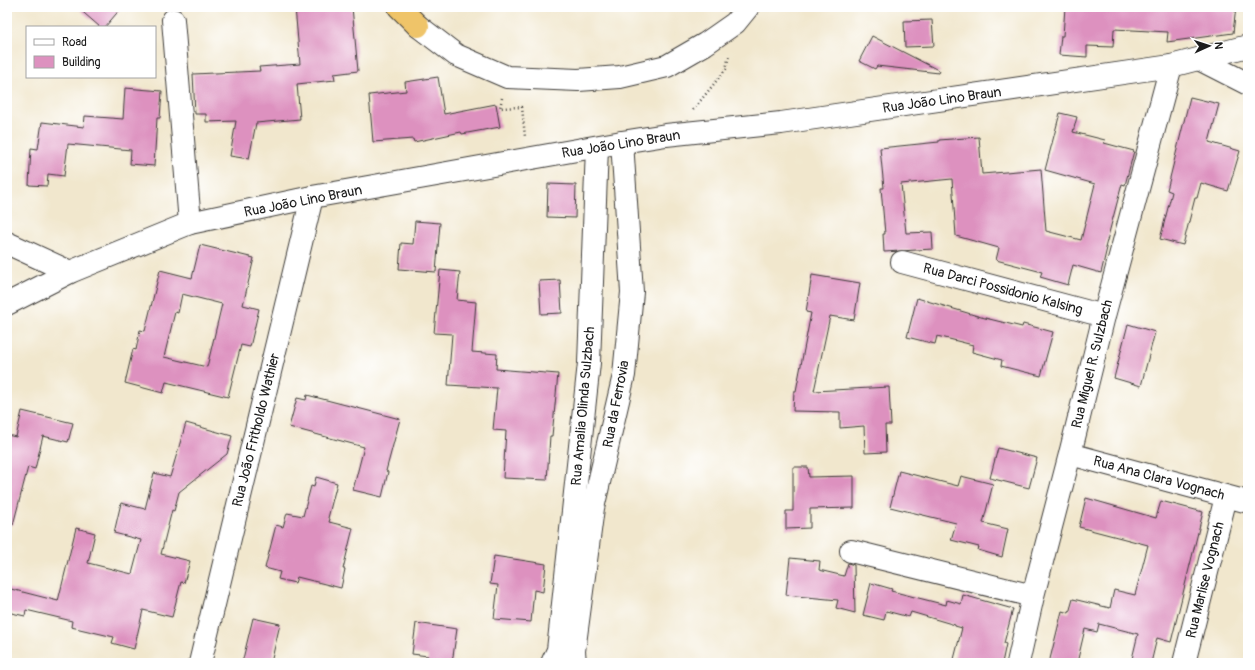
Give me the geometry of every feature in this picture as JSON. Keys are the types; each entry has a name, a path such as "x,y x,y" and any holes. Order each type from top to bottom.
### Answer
{"highway":[{"path":"399,7 415,16"}],"street":[{"path":"415,16 456,55 507,77 578,80 620,77 667,66 705,44 742,15"},
{"path":"173,20 190,223"},
{"name":"Rua João Lino Braun","path":"7,304 70,272 190,223 312,197 666,135 781,123 1171,66 1248,46"},
{"path":"1199,59 1248,84"},
{"name":"Rua Miguel R. Sulzbach","path":"1018,663 1033,596 1104,316 1171,66"},
{"name":"Rua da Ferrovia","path":"565,657 593,508 624,375 632,292 622,142"},
{"name":"Rua Amalia Olinda Sulzbach","path":"565,657 589,363 597,147"},
{"name":"Rua João Fritholdo Wathier","path":"200,663 312,197"},
{"path":"7,243 70,272"},
{"name":"Rua Darci Possidonio Kalsing","path":"902,262 1104,316"},
{"name":"Rua Ana Clara Vognach","path":"1070,454 1248,502"},
{"name":"Rua Marlise Vognach","path":"1184,663 1226,497"},
{"path":"851,551 1033,596"}],"path":[{"path":"666,135 693,109 726,69 742,15"},
{"path":"500,108 522,107 527,160"}],"building":[{"path":"77,7 122,7 106,26 99,26"},
{"path":"295,7 352,7 358,71 334,74 335,80 297,84 300,119 256,123 249,159 230,156 236,121 206,122 206,114 195,114 193,74 260,71 259,67 300,64"},
{"path":"1065,7 1236,7 1233,33 1167,42 1168,32 1114,29 1113,47 1087,46 1087,57 1059,55 1061,36 1063,36"},
{"path":"932,20 934,46 905,47 904,21"},
{"path":"872,36 940,71 939,73 877,66 875,69 859,61"},
{"path":"438,77 444,114 496,104 500,127 462,134 461,132 414,142 413,139 373,142 369,95 406,91 405,82"},
{"path":"125,88 162,91 160,118 157,118 154,166 130,164 131,150 68,144 64,176 48,174 47,186 29,185 31,148 38,149 42,122 84,127 85,116 123,119"},
{"path":"1190,97 1219,104 1209,142 1240,151 1228,191 1201,183 1197,198 1195,198 1183,245 1160,239 1172,192 1167,190"},
{"path":"1060,113 1077,117 1073,132 1105,140 1104,143 1134,151 1125,185 1122,184 1105,248 1107,248 1101,273 1073,265 1068,285 1040,277 1042,272 996,260 999,248 956,236 952,179 901,184 906,233 932,232 933,249 884,252 883,234 885,234 881,188 884,188 880,148 939,142 939,140 979,137 982,174 1041,169 1046,231 1081,240 1095,184 1045,170"},
{"path":"548,184 576,185 575,218 547,217"},
{"path":"415,221 440,223 436,272 399,269 401,243 413,244"},
{"path":"200,245 254,258 243,305 259,309 250,347 241,345 228,397 166,382 163,393 125,383 133,349 136,350 140,330 145,331 160,270 192,278","holes":["182,294 222,304 207,367 164,357 175,312 178,313"]},
{"path":"440,270 460,272 457,300 476,302 472,352 497,354 496,369 558,374 552,436 550,436 547,480 503,478 506,431 493,430 497,388 448,385 452,334 434,333"},
{"path":"812,275 860,283 854,320 830,316 814,391 889,387 891,425 885,425 886,452 865,453 864,426 840,428 840,412 793,411 794,391 796,391 811,313 806,312"},
{"path":"560,280 562,313 541,314 539,281"},
{"path":"917,298 981,317 1022,327 1023,324 1053,332 1041,376 1001,366 1002,360 972,352 973,345 937,336 935,344 907,337"},
{"path":"1128,324 1155,332 1141,386 1114,378"},
{"path":"307,395 400,419 386,471 388,472 382,497 353,490 364,447 289,427 297,398 306,400"},
{"path":"22,411 73,423 68,442 43,436 35,469 28,467 13,525 7,524 7,435 16,437"},
{"path":"186,423 232,436 227,454 179,492 174,511 172,510 161,554 190,561 184,583 181,582 172,617 143,610 134,649 112,643 114,637 71,627 72,621 26,610 25,616 7,612 7,588 58,601 76,528 95,533 88,563 132,574 141,540 114,533 121,503 145,509 154,473 170,477"},
{"path":"998,448 1037,458 1029,488 990,478"},
{"path":"793,467 808,467 809,477 854,476 854,508 810,509 810,528 786,529 786,511 793,511"},
{"path":"899,471 958,486 961,476 993,484 983,523 1008,529 1002,557 978,550 979,547 951,540 956,523 890,507"},
{"path":"316,477 337,483 328,518 330,519 329,522 353,528 343,569 345,569 341,588 297,577 295,583 278,579 280,572 265,568 276,525 283,527 287,513 303,516 311,486 314,487"},
{"path":"1086,498 1156,518 1161,501 1203,512 1171,642 1157,638 1151,663 1131,663 1138,634 1099,624 1097,632 1085,629 1077,663 1049,663 1062,611 1069,613 1073,599 1110,608 1114,590 1135,595 1148,545 1079,527"},
{"path":"494,556 546,564 543,592 534,590 531,622 494,619 498,585 490,584"},
{"path":"790,558 820,561 819,570 844,576 848,563 854,565 855,613 836,608 838,600 786,595"},
{"path":"871,583 892,589 891,591 946,605 947,600 961,604 963,595 1013,609 1004,643 1006,644 1002,663 953,663 962,628 955,625 911,612 909,617 886,611 884,620 863,615"},
{"path":"253,618 280,624 271,663 242,663"},
{"path":"416,623 457,629 452,663 427,663 428,656 412,654"}]}
